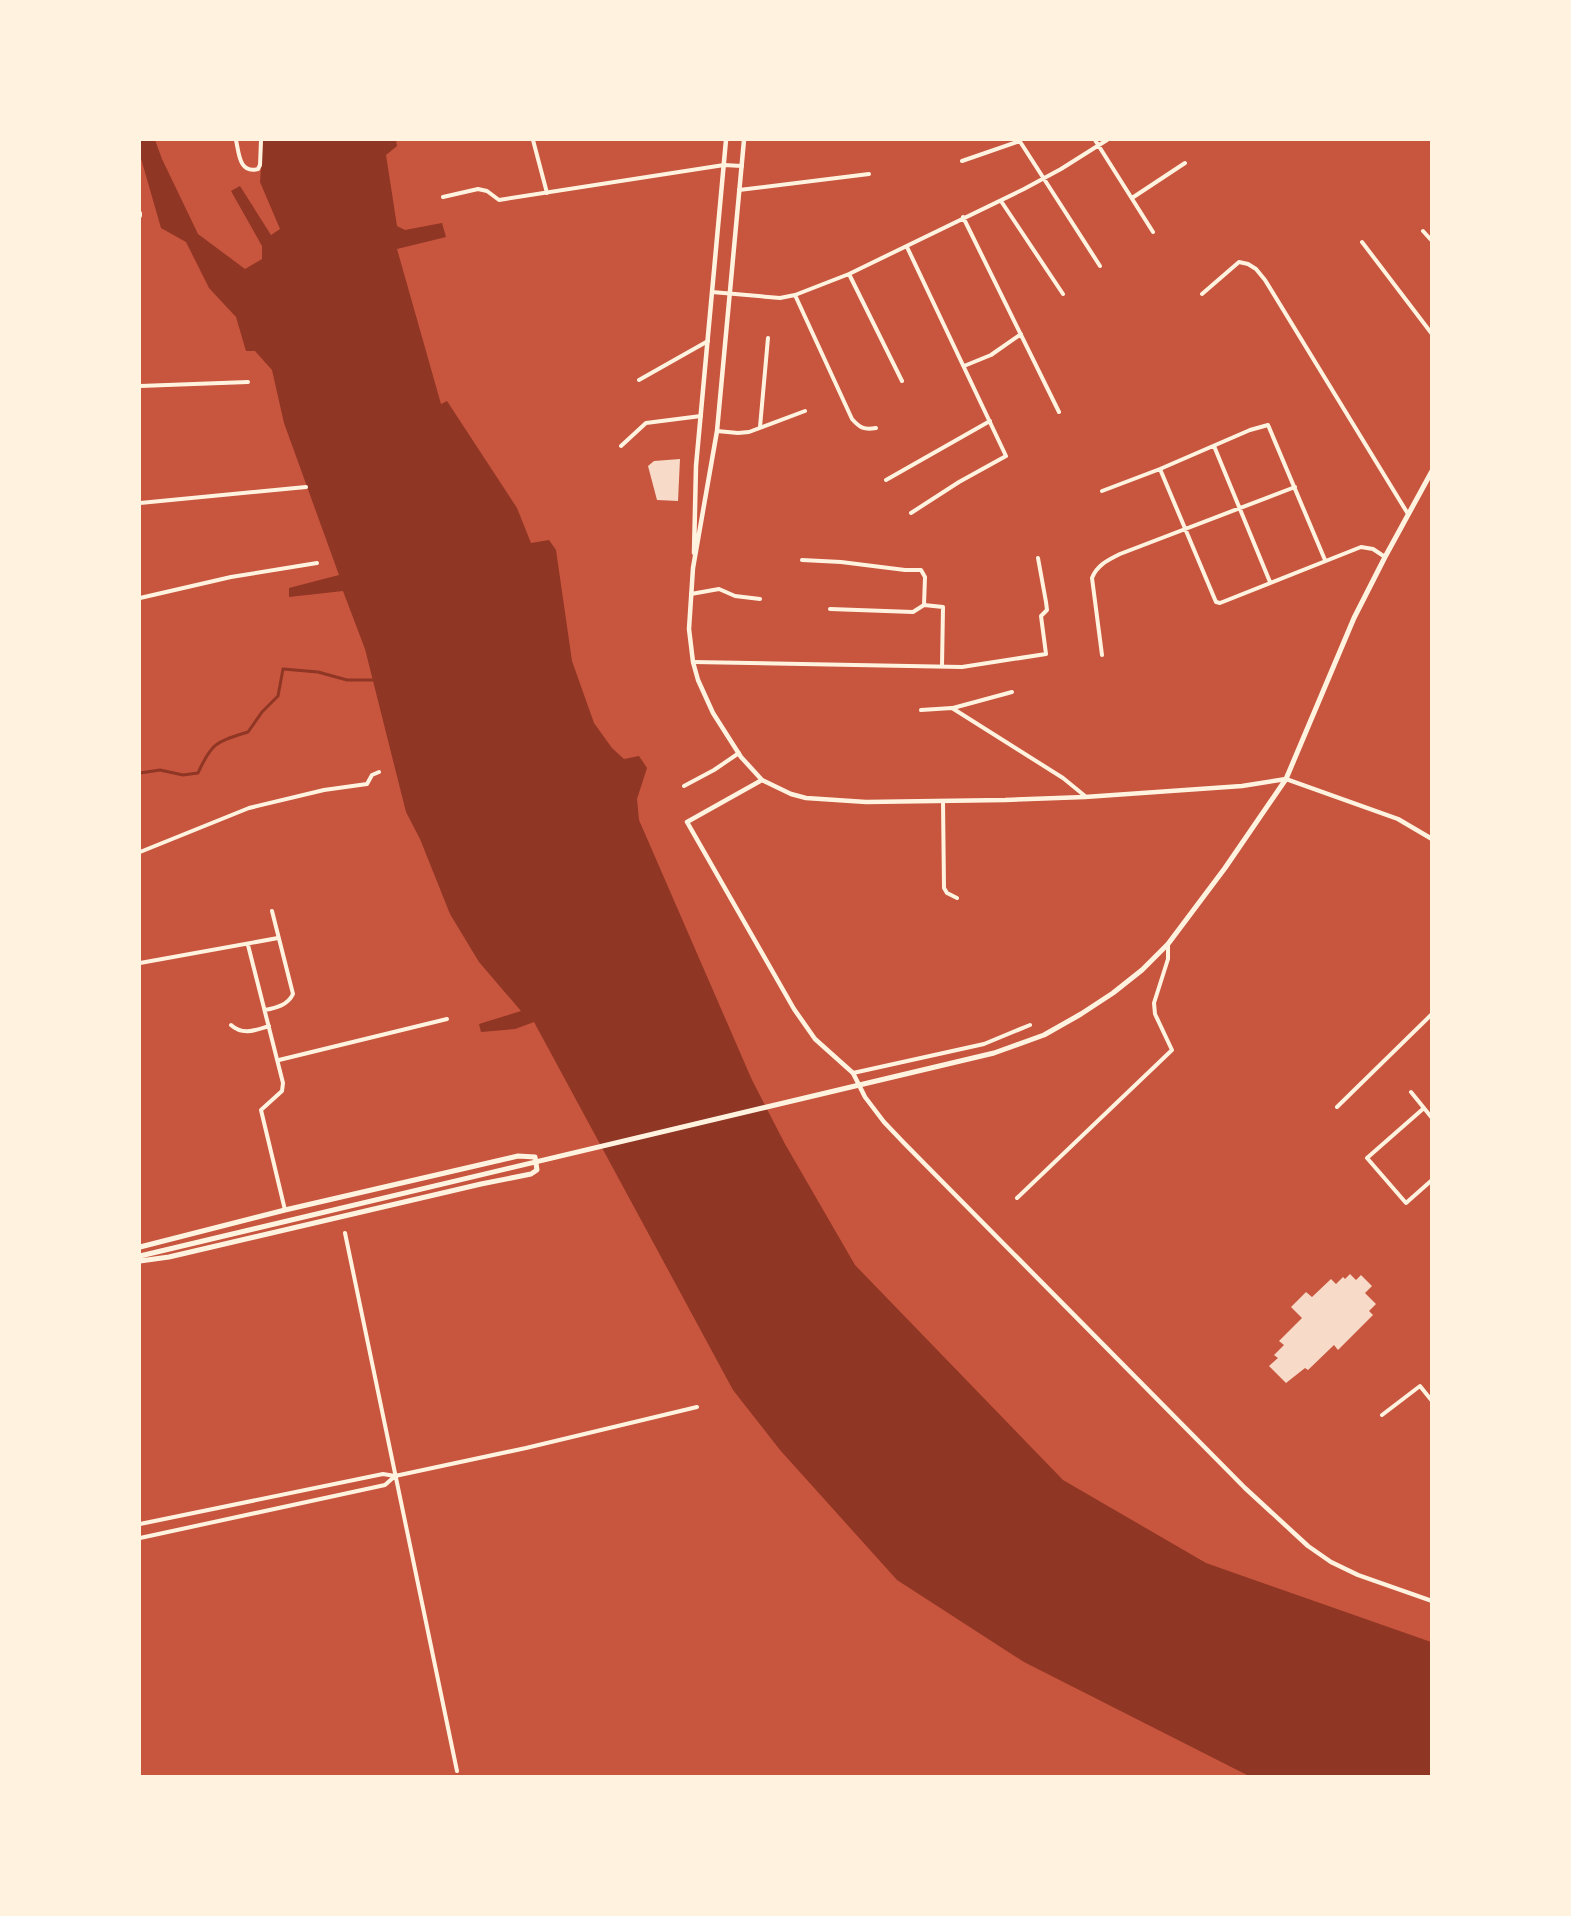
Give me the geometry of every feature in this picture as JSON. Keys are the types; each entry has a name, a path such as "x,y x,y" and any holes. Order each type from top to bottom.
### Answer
{"main road":[{"path":"140,1256 994,1053 1044,1035 1081,1014 1142,970 1168,944 1225,868 1286,779 1354,618 1431,471"},
{"path":"140,1247 285,1210 518,1156 535,1157 537,1165 537,1170 531,1174 169,1257 140,1261"}],"street":[{"path":"236,140 242,164 247,170 252,171 258,169 260,165 261,140"},
{"path":"533,140 547,193"},
{"path":"726,140 696,466 689,629 698,680 713,712 739,753 762,780 791,794 821,800 943,801 1085,797 1250,785 1286,779 1398,819 1431,839"},
{"path":"693,568 717,431 744,140"},
{"path":"962,161 1020,140 1100,266"},
{"path":"1095,140 1153,232"},
{"path":"712,292 780,298 795,295 849,274 963,217 1001,201 1044,179 1107,140"},
{"path":"1132,198 1185,163"},
{"path":"443,197 478,189 486,191 499,200 724,165 742,166"},
{"path":"739,190 869,174"},
{"path":"1001,201 1063,294"},
{"path":"963,217 1059,411"},
{"path":"1423,231 1431,241"},
{"path":"1362,242 1431,334"},
{"path":"907,247 1006,453 1005,459 959,482 911,513"},
{"path":"1202,294 1239,262 1248,264 1260,274 1408,514"},
{"path":"849,274 902,381"},
{"path":"795,295 852,418 859,427 876,428"},
{"path":"964,366 991,355 1021,334"},
{"path":"760,427 768,338"},
{"path":"639,380 708,341"},
{"path":"140,386 248,382"},
{"path":"717,431 738,433 805,411"},
{"path":"621,446 646,423 701,416"},
{"path":"886,480 990,421"},
{"path":"1102,491 1250,430 1268,425 1325,560"},
{"path":"1214,446 1270,582"},
{"path":"1160,469 1216,602 1220,603 1361,547 1373,549 1385,557"},
{"path":"1102,655 1092,578 1095,570 1102,563 1295,486"},
{"path":"140,503 306,487"},
{"path":"693,662 962,667 1046,654 1041,616 1047,610 1038,558"},
{"path":"802,560 921,570 925,577 924,604"},
{"path":"140,598 231,577 317,563"},
{"path":"691,594 718,589 735,596 760,599"},
{"path":"830,609 913,612 924,604 943,607 942,666"},
{"path":"921,710 952,708 1012,692"},
{"path":"952,708 1063,778 1085,797"},
{"path":"684,786 739,753"},
{"path":"140,852 249,808 324,790 367,784 372,775 379,772"},
{"path":"762,780 687,822 794,1010 815,1039 853,1073 865,1097 904,1143 1245,1488 1300,1539 1331,1562 1358,1575 1431,1601"},
{"path":"943,801 944,888 947,893 957,898"},
{"path":"265,1010 283,1005 290,1000 293,994 272,911"},
{"path":"140,963 278,938"},
{"path":"1017,1198 1172,1050 1155,1014 1154,1004 1168,959 1168,944"},
{"path":"248,945 284,1088 261,1110 285,1210"},
{"path":"1337,1107 1431,1014"},
{"path":"278,1060 447,1019"},
{"path":"231,1025 245,1032 269,1026"},
{"path":"853,1073 984,1044 1030,1026"},
{"path":"1411,1092 1431,1118"},
{"path":"1424,1108 1366,1158 1406,1203 1431,1180"},
{"path":"345,1233 457,1771"},
{"path":"1382,1415 1420,1386 1431,1401"},
{"path":"140,1524 383,1474 395,1476 526,1448 697,1407"},
{"path":"140,1538 385,1485 395,1476"}],"shaded area":[{"path":"140,140 155,140 198,234 245,269 262,259 262,246 231,191 240,186 271,235 280,229 260,182 263,140 396,140 397,146 386,155 397,226 405,230 442,223 446,237 397,249 441,404 447,401 517,508 531,543 549,540 556,550 572,661 594,723 612,748 624,759 639,756 647,768 637,799 639,820 752,1080 785,1144 855,1265 1063,1480 1206,1563 1431,1642 1431,1776 1249,1776 1024,1662 897,1580 780,1450 733,1390 534,1022 515,1029 481,1032 479,1024 521,1011 479,962 450,914 420,839 406,812 365,649 343,591 289,597 289,588 339,575 284,423 272,370 255,351 246,351 236,317 209,288 186,242 161,228 140,155"}],"building":[{"path":"680,459 678,501 657,500 648,466 654,461"},
{"path":"1350,1274 1356,1280 1361,1275 1372,1286 1365,1293 1376,1304 1369,1311 1373,1315 1338,1350 1334,1345 1308,1370 1305,1368 1286,1383 1269,1366 1278,1358 1274,1355 1284,1345 1279,1341 1302,1318 1291,1307 1306,1292 1312,1297 1331,1279 1336,1284"}],"waterway":[{"path":"140,773 160,770 183,775 198,773 207,755 216,745 248,732 262,712 278,696 283,669 318,672 347,680 373,680"}]}
